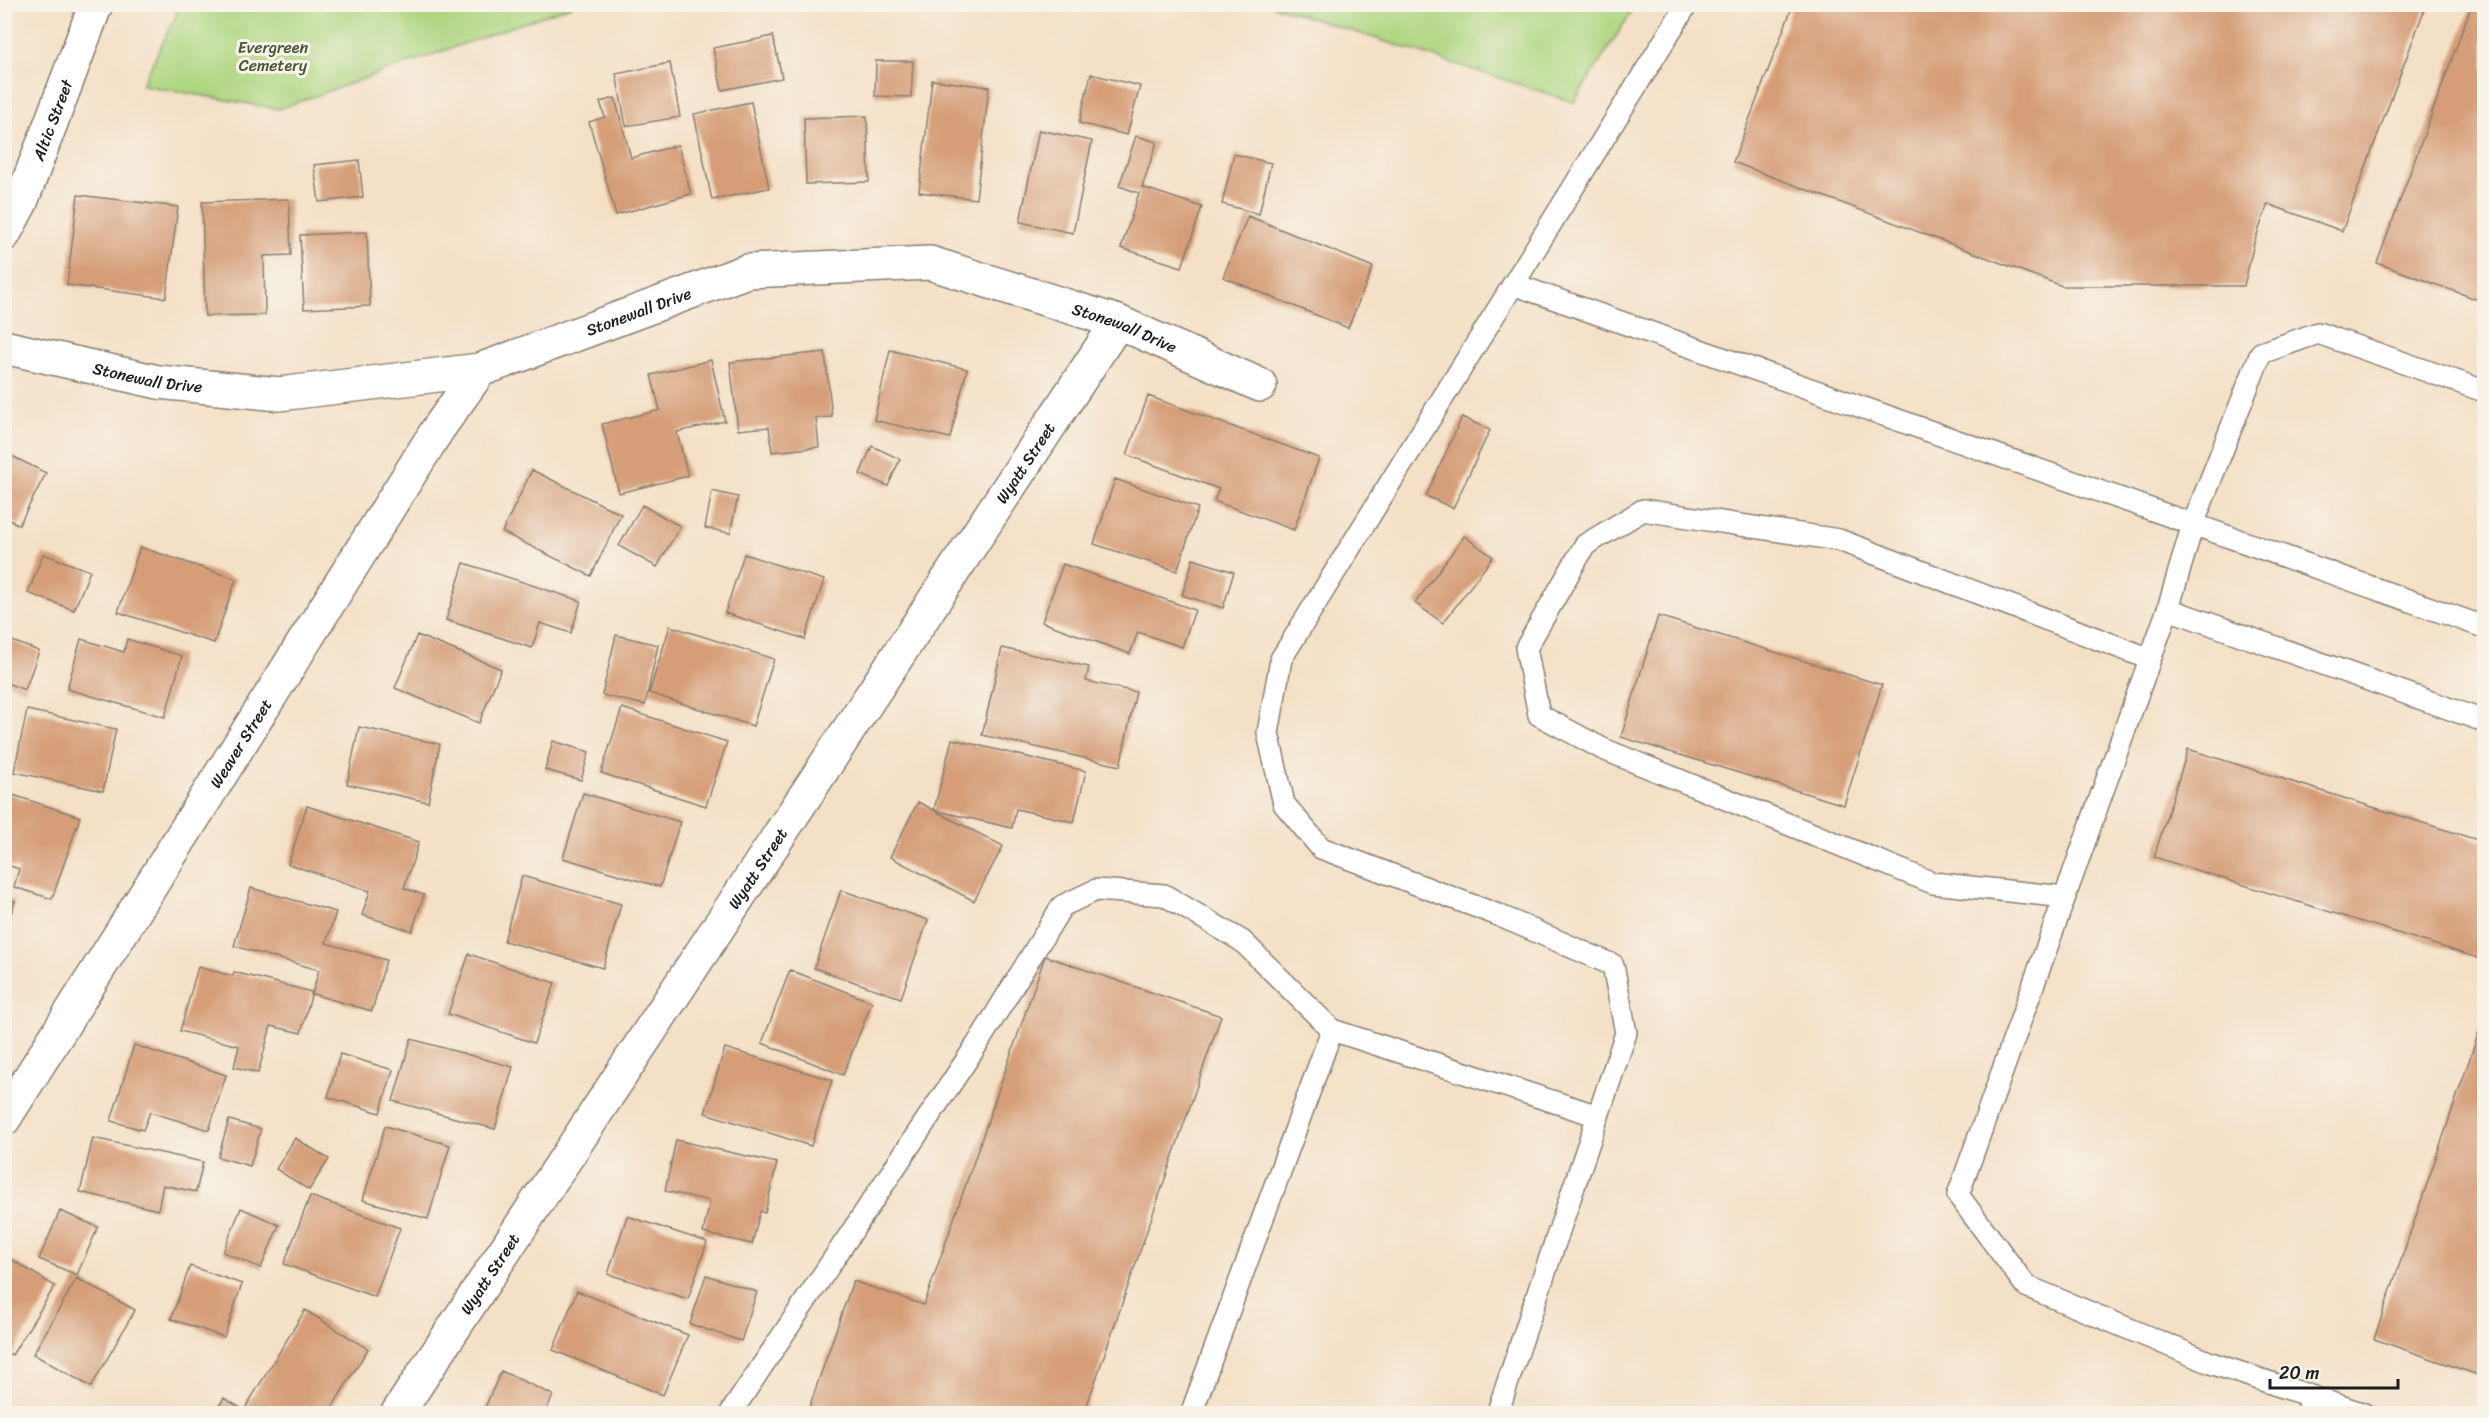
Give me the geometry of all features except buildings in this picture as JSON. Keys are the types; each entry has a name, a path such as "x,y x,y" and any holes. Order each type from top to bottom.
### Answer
{"street":[{"name":"Altic Street","path":"4,234 21,202 96,4"},
{"name":"Stonewall Drive","path":"4,347 158,382 279,394 480,370 747,271 930,262 1118,322 1260,385"},
{"name":"Wyatt Street","path":"398,1413 1118,322"},
{"name":"Weaver Street","path":"4,1119 438,429 480,370"}],"lane":[{"path":"1497,1413 1626,1033 1613,965 1498,915 1321,848 1284,804 1268,733 1281,659 1687,4"},
{"path":"1513,285 2484,627"},
{"path":"2364,1413 2309,1405 2026,1286 1958,1195 2168,609 2193,524 2261,352 2318,333 2484,391"},
{"path":"2065,897 1933,883 1603,749 1539,715 1526,648 1585,545 1644,510 1839,540 2150,659"},
{"path":"2168,609 2484,721"},
{"path":"730,1413 978,1043 1062,906 1096,890 1164,895 1242,941 1332,1030 1598,1116"},
{"path":"1191,1413 1332,1030"}],"green space":[{"name":"Evergreen Cemetery","path":"181,4 574,5 278,109 142,85"},
{"path":"1271,5 1636,5 1574,102"}]}
